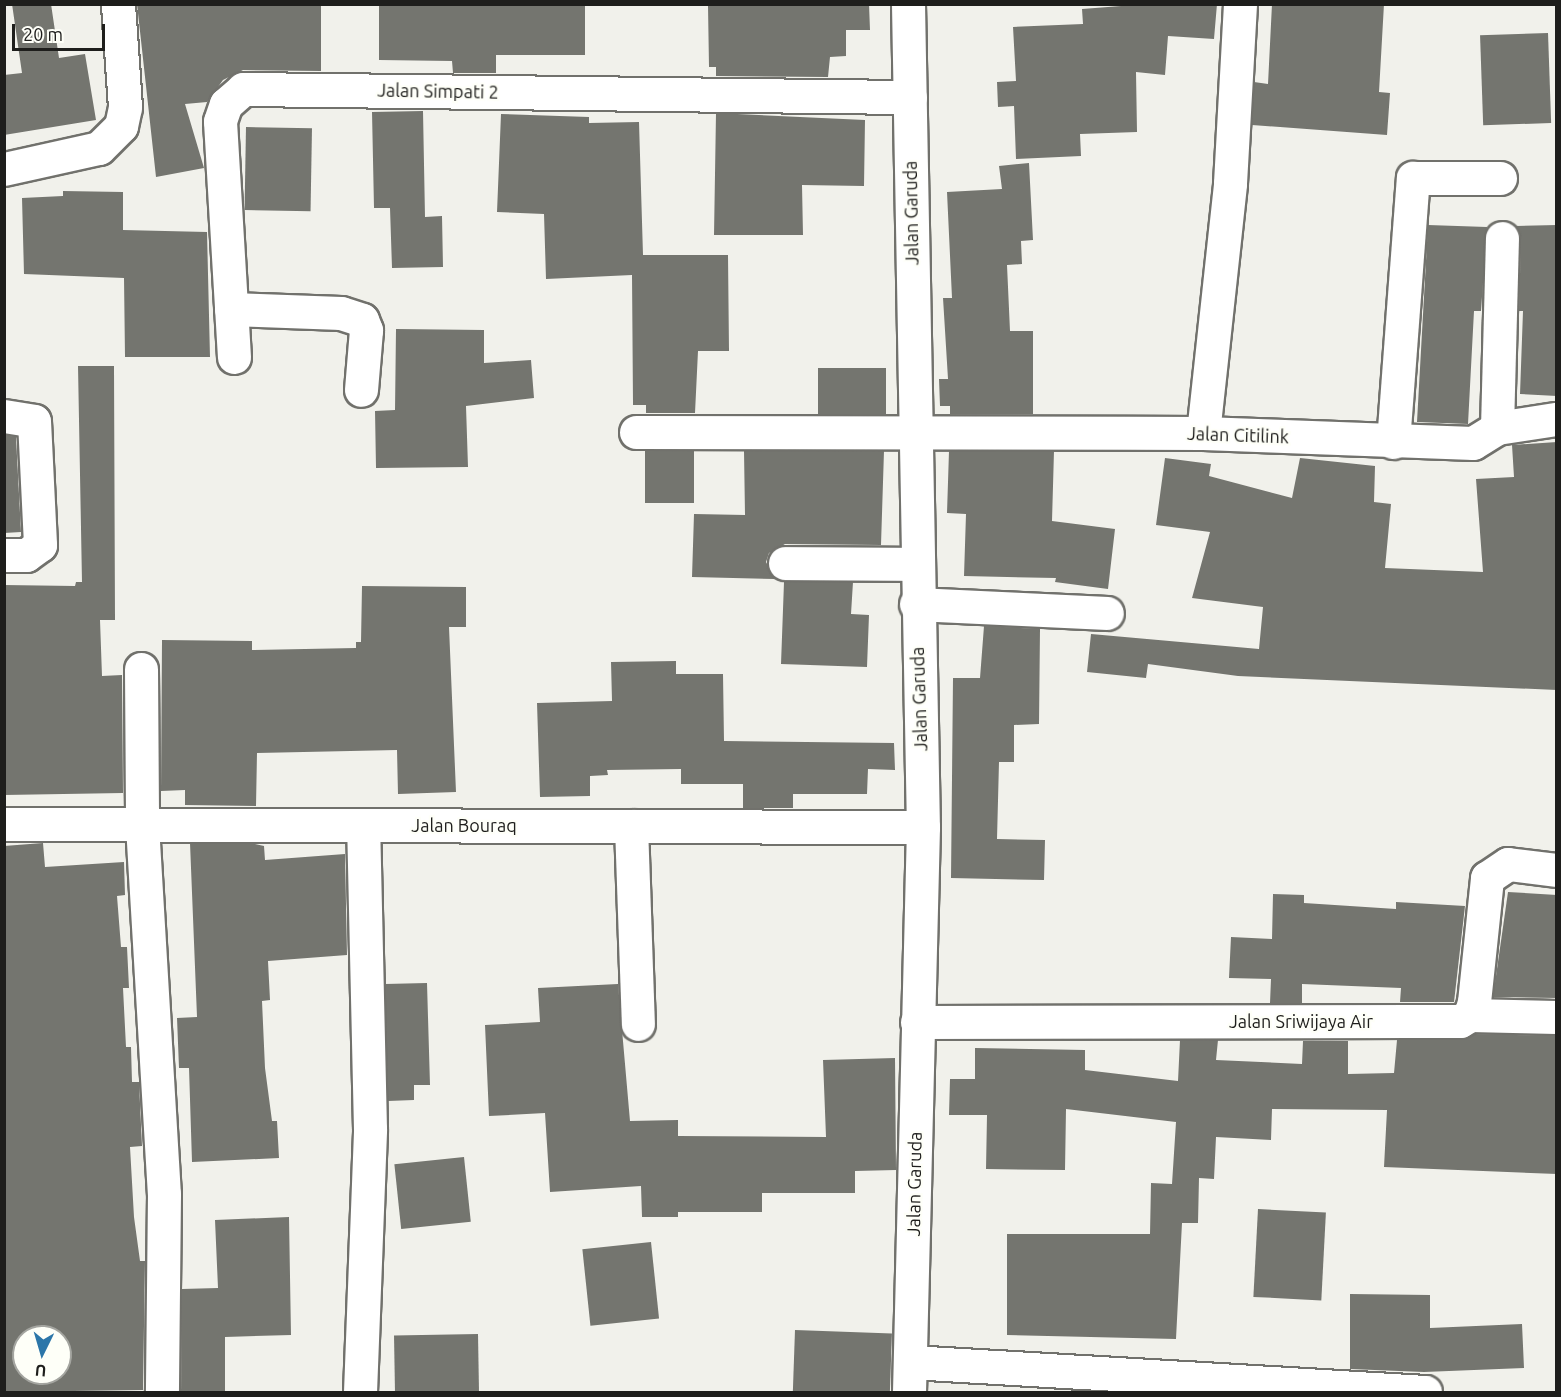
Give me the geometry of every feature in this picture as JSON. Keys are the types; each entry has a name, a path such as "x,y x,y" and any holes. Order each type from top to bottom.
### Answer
{"street":[{"path":"4,169 99,148 121,126 125,106 118,4"},
{"name":"Jalan Garuda","path":"908,4 915,564 923,826 909,1377"},
{"path":"1203,433 1230,183 1240,4"},
{"name":"Jalan Simpati 2","path":"234,357 220,121 226,104 243,89 910,97"},
{"path":"1393,442 1413,178 1500,178"},
{"path":"1497,428 1502,238"},
{"path":"231,309 341,313 362,320 366,330 361,390"},
{"path":"4,416 34,421 40,546 26,555 4,555"},
{"name":"Jalan Citilink","path":"636,432 914,429 1203,433 1393,442 1473,443 1497,428 1557,419"},
{"path":"785,562 915,564"},
{"path":"916,604 1107,613"},
{"path":"141,669 142,825 164,1194 162,1392"},
{"name":"Jalan Bouraq","path":"4,824 923,826"},
{"path":"360,1392 370,1129 363,825"},
{"path":"631,826 638,1024"},
{"path":"1470,1015 1487,878 1508,864 1557,870"},
{"name":"Jalan Sriwijaya Air","path":"917,1022 1460,1021 1470,1015 1557,1017"},
{"path":"909,1377 1425,1392"}],"building":[{"path":"12,4 51,4 59,58 85,54 96,120 4,135 4,75 22,73"},
{"path":"137,4 321,4 321,71 243,70 223,80 207,102 185,104 204,168 156,177"},
{"path":"379,4 585,4 585,55 496,55 496,73 453,73 452,61 379,60"},
{"path":"869,4 870,30 846,30 846,56 830,57 828,77 716,76 716,67 709,67 708,6"},
{"path":"1147,4 1217,4 1214,39 1168,36 1165,75 1136,72 1137,132 1080,134 1081,156 1016,159 1014,106 998,107 997,82 1016,81 1013,27 1083,24 1082,9"},
{"path":"1272,4 1384,4 1379,92 1390,93 1387,135 1252,125 1254,82 1268,84"},
{"path":"1548,33 1551,123 1483,125 1480,35"},
{"path":"423,111 425,217 442,216 443,267 392,268 390,208 374,208 372,112"},
{"path":"716,113 865,120 864,186 802,185 803,235 714,235"},
{"path":"501,114 589,117 589,123 639,122 643,255 728,255 729,351 698,351 695,413 646,413 646,405 633,405 632,275 546,279 544,214 497,212"},
{"path":"246,127 312,128 311,211 245,210"},
{"path":"1029,163 1033,240 1021,241 1022,264 1007,265 1010,331 1033,331 1033,414 950,414 950,406 940,406 939,379 948,379 943,298 952,298 947,192 1002,189 999,166"},
{"path":"63,191 123,192 123,230 207,232 210,357 125,357 124,278 24,274 22,198 63,196"},
{"path":"1428,225 1487,227 1481,311 1474,311 1468,424 1417,422"},
{"path":"1557,225 1557,396 1520,394 1523,311 1519,311 1521,238 1516,226"},
{"path":"396,329 484,330 484,363 531,360 534,398 466,406 468,467 376,468 375,411 395,410"},
{"path":"78,366 114,366 115,620 100,620 102,676 122,675 123,793 4,795 4,585 75,586 76,582 82,582"},
{"path":"818,368 886,368 886,414 818,414"},
{"path":"4,435 16,437 21,532 4,533"},
{"path":"1557,442 1557,690 1238,676 1148,664 1146,678 1087,672 1091,634 1259,649 1263,607 1192,598 1210,532 1156,525 1165,458 1211,464 1209,476 1292,498 1300,458 1375,466 1374,502 1391,504 1385,568 1483,572 1476,479 1514,477 1512,445"},
{"path":"645,451 694,451 694,503 645,503"},
{"path":"744,451 884,451 881,545 785,544 769,553 766,562 775,579 692,577 694,514 745,515"},
{"path":"949,451 1054,451 1052,521 1115,529 1108,589 1055,582 1056,578 964,576 966,514 947,513"},
{"path":"784,582 853,582 851,614 869,615 867,667 781,664"},
{"path":"362,586 466,587 466,627 449,627 456,792 398,794 397,750 257,753 256,806 185,805 185,790 161,791 162,640 252,641 252,650 356,648 356,642 361,642"},
{"path":"984,626 1040,629 1039,724 1014,725 1014,762 999,762 997,839 1045,840 1044,880 951,878 953,678 980,678"},
{"path":"676,661 676,674 723,674 724,741 894,743 895,770 868,769 867,794 793,794 793,808 743,808 743,784 681,784 681,769 607,770 608,775 590,776 590,796 540,797 537,703 612,701 611,662"},
{"path":"43,843 45,867 124,862 125,895 117,896 121,947 127,947 129,988 123,988 126,1047 131,1047 132,1082 139,1082 142,1146 130,1147 134,1217 140,1261 145,1261 143,1390 4,1392 4,846"},
{"path":"190,843 264,846 265,860 345,854 347,955 268,961 270,1000 262,1001 265,1068 272,1121 277,1121 279,1158 192,1162 189,1068 179,1068 177,1018 197,1017"},
{"path":"1508,892 1557,895 1557,998 1493,997"},
{"path":"1273,894 1304,895 1304,903 1396,909 1396,902 1465,906 1454,1002 1400,1002 1401,988 1302,984 1302,1003 1270,1003 1271,979 1229,978 1231,937 1272,939"},
{"path":"427,983 430,1085 414,1085 414,1100 388,1101 385,984"},
{"path":"618,984 630,1121 678,1120 678,1136 826,1137 823,1060 895,1058 896,1170 855,1171 855,1193 762,1193 762,1212 678,1212 678,1217 642,1217 641,1186 550,1192 545,1113 489,1116 485,1025 540,1022 538,988"},
{"path":"1475,1034 1557,1036 1557,1174 1384,1167 1387,1110 1272,1109 1271,1140 1216,1137 1214,1179 1199,1178 1198,1223 1182,1223 1176,1339 1007,1335 1007,1234 1150,1234 1151,1183 1172,1184 1176,1122 1066,1109 1065,1170 986,1169 987,1115 949,1115 950,1079 975,1079 975,1048 1085,1050 1085,1070 1178,1081 1180,1040 1218,1040 1216,1060 1302,1064 1303,1041 1348,1041 1348,1074 1394,1073 1397,1040 1460,1040"},
{"path":"464,1157 471,1222 401,1229 394,1164"},
{"path":"1258,1209 1326,1213 1321,1300 1253,1297"},
{"path":"289,1217 291,1335 225,1337 225,1392 181,1392 182,1289 218,1288 215,1220"},
{"path":"651,1242 659,1319 590,1326 582,1249"},
{"path":"1350,1294 1430,1295 1430,1328 1522,1324 1524,1368 1424,1372 1350,1369"},
{"path":"795,1330 892,1333 890,1392 793,1392"},
{"path":"478,1334 479,1392 395,1392 394,1335"}]}
